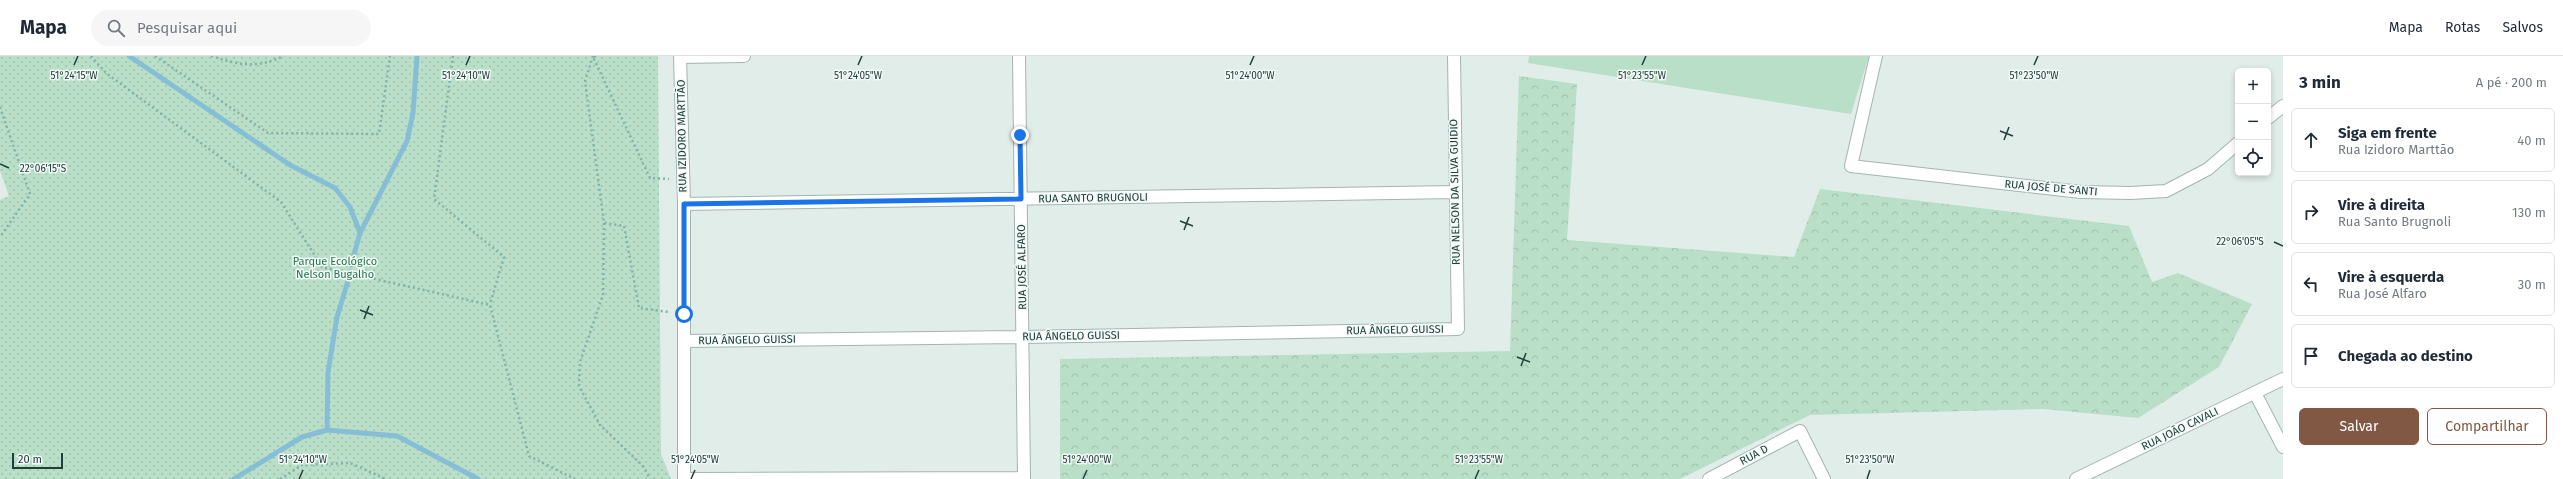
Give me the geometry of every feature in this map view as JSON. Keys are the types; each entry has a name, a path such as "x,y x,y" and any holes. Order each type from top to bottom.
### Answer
{"street":[{"path":"680,56 744,56"},
{"name":"RUA IZIDORO MARTTÃO","path":"680,56 684,204 684,479"},
{"name":"RUA JOSÉ ALFARO","path":"1020,56 1024,479"},
{"name":"RUA NELSON DA SILVA GUIDIO","path":"1454,56 1458,329"},
{"name":"RUA JOSÉ DE SANTI","path":"1876,56 1851,166 2081,192 2137,193 2166,191 2208,169 2235,146"},
{"path":"2271,116 2283,106"},
{"name":"RUA SANTO BRUGNOLI","path":"684,204 1455,192"},
{"name":"RUA ÂNGELO GUISSI","path":"684,341 1023,337 1458,329"},
{"name":"RUA JOÃO CAVALI","path":"2076,479 2283,379"},
{"path":"2255,393 2283,448"},
{"name":"RUA D","path":"1709,479 1800,431 1824,479"},
{"path":"684,479 1024,479"}],"path":[{"path":"91,56 106,73 280,202 322,267 490,304"},
{"path":"155,56 268,133 371,134 379,134 390,56"},
{"path":"211,56 241,65 270,63 284,56"},
{"path":"453,56 434,199 504,256 490,304 529,456 575,479"},
{"path":"594,56 650,178 683,180"},
{"path":"594,56 585,81 604,223 604,295 580,362 580,386 600,425 643,466 650,479"},
{"path":"0,107 30,194 0,237"},
{"path":"604,223 624,226 639,308 684,314"},
{"path":"280,479 302,465 350,463 386,479"}],"green space":[{"name":"Parque Ecológico Nelson Bugalho","path":"0,56 658,56 661,454 671,479 0,479 0,200 9,196 0,171"},
{"path":"1529,56 1869,56 1851,114 1528,63"},
{"path":"1519,76 1577,84 1567,240 1794,257 1820,189 2129,226 2152,282 2178,273 2252,304 2219,367 2138,418 2043,409 1810,415 1680,479 1060,479 1060,359 1510,351"}],"waterway":[{"path":"129,56 290,165 335,188 350,207 360,233"},
{"path":"351,265 360,233 407,141 413,113 417,56"},
{"path":"327,430 328,372 337,317 348,281"},
{"path":"234,479 302,437 327,430 397,436 478,479"}],"route":[{"path":"684,314 684,204 1021,199 1020,135"}]}
